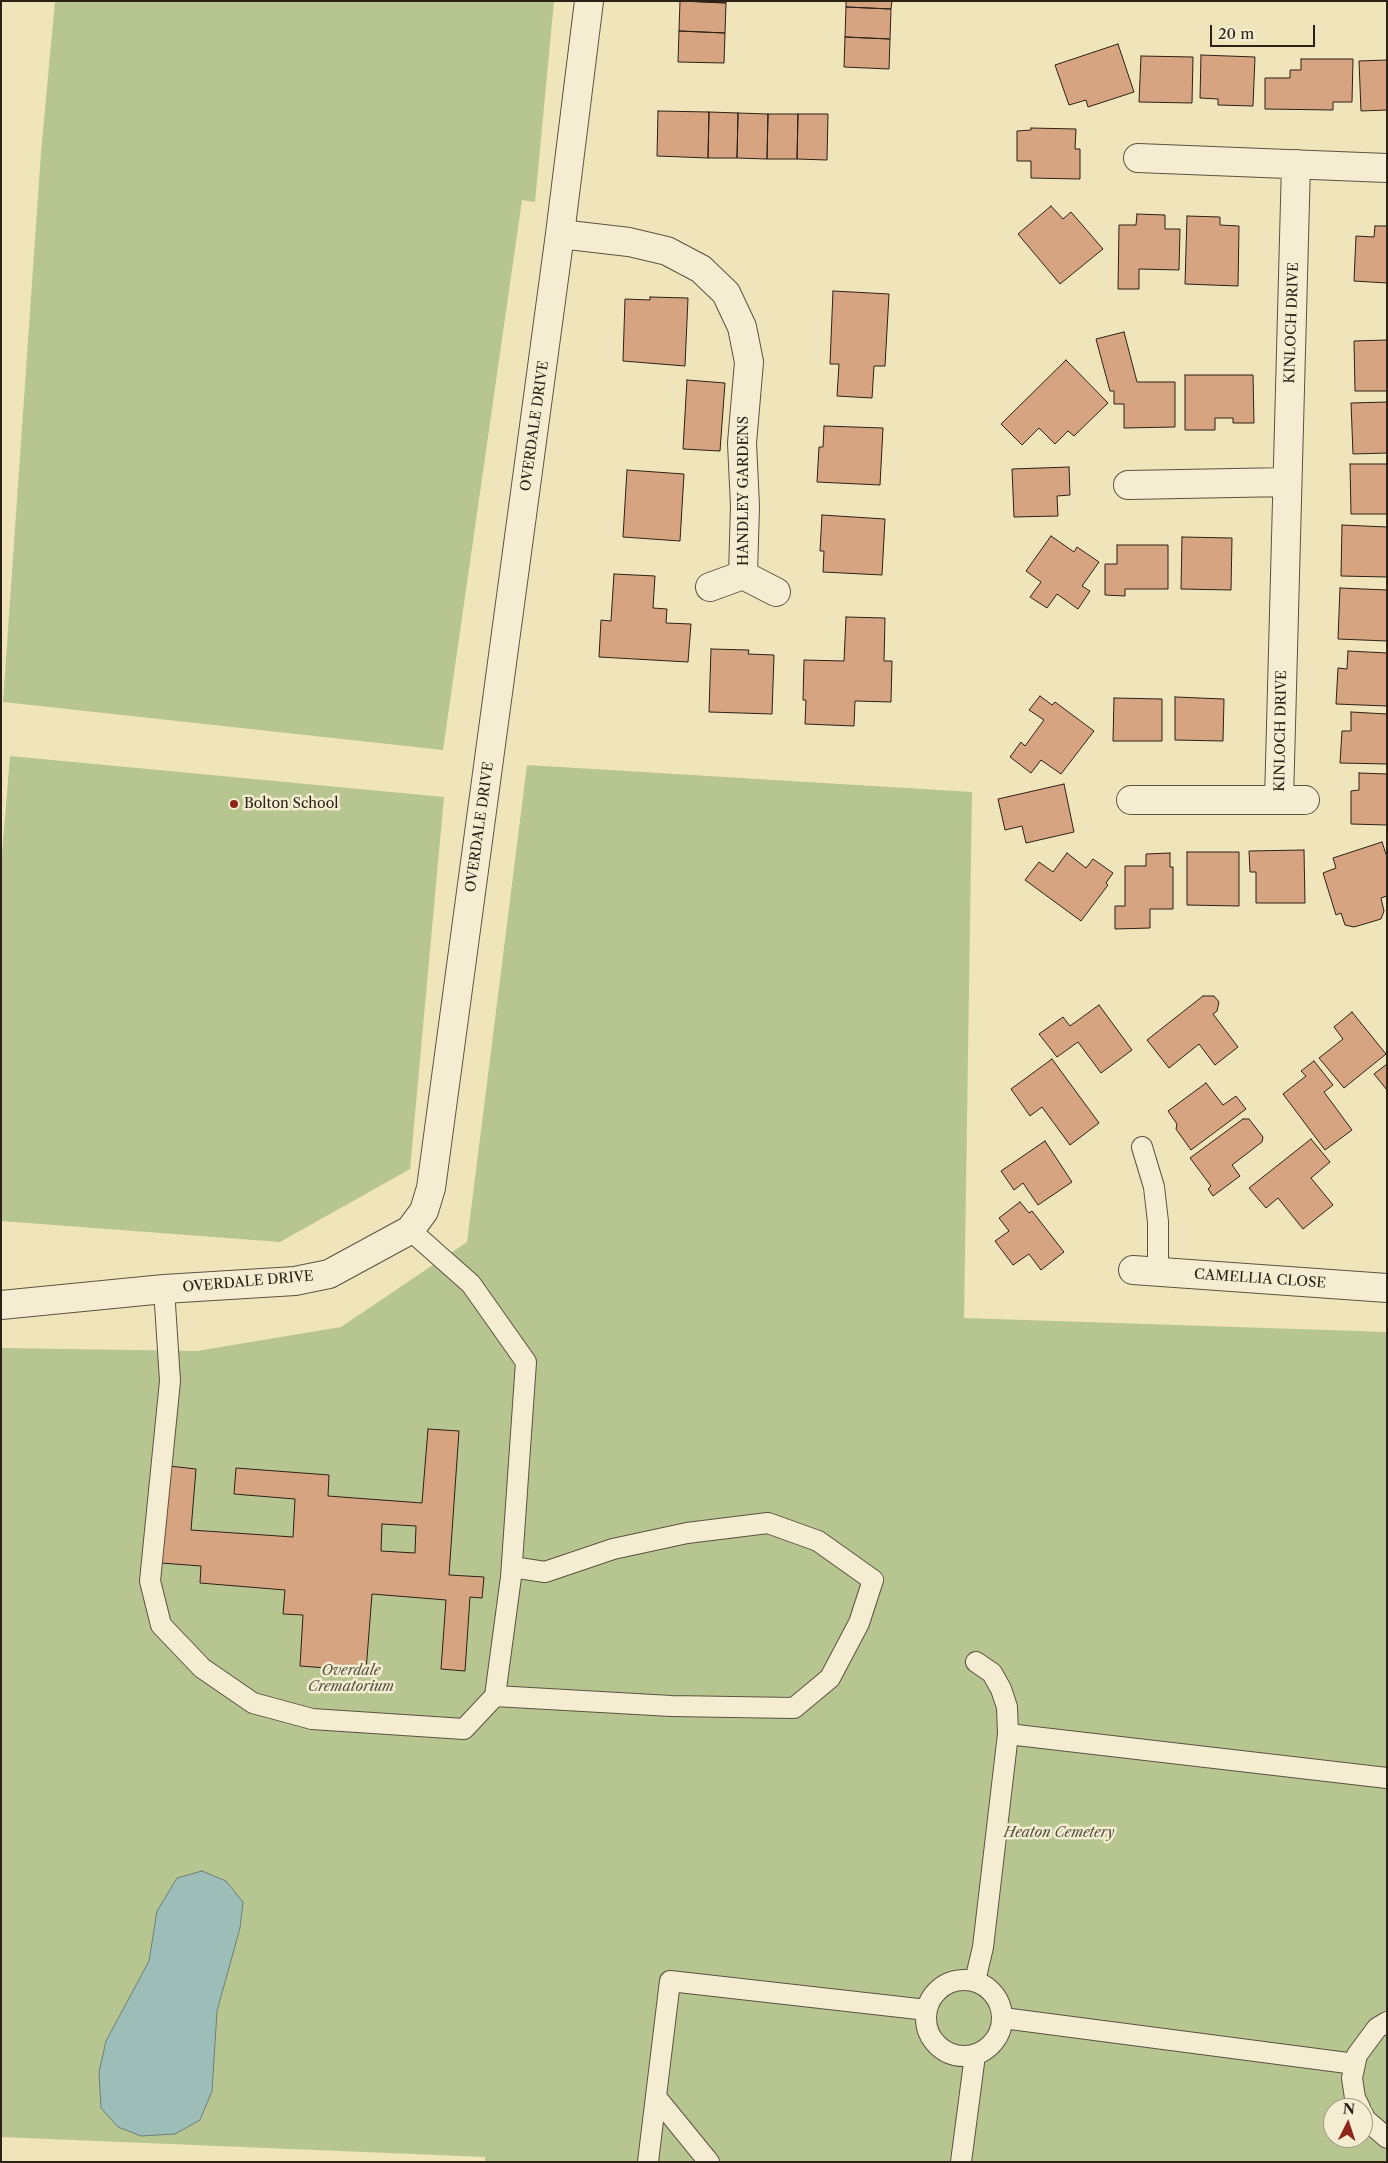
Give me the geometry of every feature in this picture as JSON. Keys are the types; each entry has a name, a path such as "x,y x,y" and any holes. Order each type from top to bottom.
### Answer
{"street":[{"name":"OVERDALE DRIVE","path":"1,1305 164,1289 295,1281 329,1274 410,1230 424,1211 431,1188 560,234 589,1"},
{"path":"1138,158 1387,168"},
{"name":"KINLOCH DRIVE","path":"1131,800 1292,800 1287,482 1296,164"},
{"name":"HANDLEY GARDENS","path":"560,234 629,242 667,251 701,269 726,293 742,327 749,362 742,443 745,506 744,575"},
{"path":"1128,485 1287,482"},
{"name":"HANDLEY GARDENS","path":"710,587 744,575 776,592"},
{"name":"CAMELLIA CLOSE","path":"1145,1271 1387,1288"}],"lane":[{"path":"1142,1147 1154,1187 1158,1222 1145,1271"},
{"path":"164,1289 170,1381 150,1581 160,1625 202,1668 253,1703 312,1718 464,1729 495,1696 512,1568 526,1362 471,1284 410,1230"},
{"path":"495,1696 671,1706 794,1708 830,1678 859,1623 873,1580 818,1541 768,1523 686,1534 613,1549 544,1572 512,1568"},
{"path":"975,1981 983,1948 1008,1734 1007,1707 1001,1689 992,1673 976,1662"},
{"path":"1008,1734 1387,1778"},
{"path":"960,1979 975,1981 991,1990 1000,2005 1003,2018 1000,2031 993,2043 975,2054 954,2055 942,2049 930,2035 926,2022 927,2010 937,1991 948,1983 960,1979"},
{"path":"648,2162 670,1981 927,2010"},
{"path":"1003,2018 1355,2064"},
{"path":"1355,2098 1352,2078 1357,2055 1377,2028 1387,2022"},
{"path":"961,2162 975,2054"},
{"path":"656,2097 709,2162"},
{"path":"1373,2126 1387,2138"}],"green space":[{"path":"55,1 554,1 535,202 522,200 443,750 3,702 41,153"},
{"path":"10,756 444,797 410,1169 280,1242 1,1221 1,866"},
{"name":"Overdale Crematorium","path":"527,765 972,792 964,1318 1387,1332 1387,2162 485,2162 485,2157 1,2137 1,1348 197,1351 341,1327 467,1242"}],"water":[{"path":"202,1871 226,1881 243,1902 240,1928 217,2011 212,2091 200,2120 175,2134 141,2136 118,2127 101,2108 99,2072 106,2041 149,1961 157,1911 177,1878"}],"building":[{"path":"680,1 726,3 725,33 679,31"},
{"path":"685,1 726,1 726,3"},
{"path":"846,1 892,1 891,9 846,7"},
{"path":"846,7 891,9 890,39 845,37"},
{"path":"679,31 725,33 724,63 678,62"},
{"path":"845,37 890,39 889,69 844,67"},
{"path":"1118,44 1134,92 1088,107 1086,100 1069,105 1055,65"},
{"path":"1201,55 1255,57 1253,106 1218,105 1218,99 1200,98"},
{"path":"1141,56 1193,57 1192,103 1139,102"},
{"path":"1301,59 1353,59 1352,102 1333,102 1333,110 1265,109 1265,78 1290,78 1290,70 1301,70"},
{"path":"1387,60 1387,110 1361,111 1359,61"},
{"path":"658,111 709,112 708,158 657,156"},
{"path":"709,112 738,113 737,158 708,158"},
{"path":"738,113 768,114 767,159 737,158"},
{"path":"768,114 798,114 797,159 767,159"},
{"path":"798,114 828,114 827,160 797,159"},
{"path":"1031,128 1076,129 1075,149 1080,149 1080,179 1031,178 1031,161 1017,161 1017,131 1031,130"},
{"path":"1051,206 1063,219 1071,212 1103,249 1060,284 1018,234"},
{"path":"1137,214 1165,215 1165,229 1180,229 1179,270 1139,269 1139,289 1118,289 1119,225 1136,225"},
{"path":"1187,216 1220,217 1220,225 1239,226 1238,286 1185,284"},
{"path":"1375,226 1387,226 1387,283 1354,281 1356,236 1374,237"},
{"path":"833,291 889,294 885,366 874,366 872,398 837,396 839,364 830,364"},
{"path":"650,297 688,298 685,366 623,361 625,299 650,300"},
{"path":"1124,332 1137,382 1175,382 1175,427 1124,428 1124,404 1114,404 1114,391 1110,391 1096,339"},
{"path":"1387,340 1387,391 1355,391 1354,341"},
{"path":"1066,360 1108,403 1074,436 1068,431 1055,444 1039,428 1022,445 1001,424"},
{"path":"1185,375 1253,375 1254,423 1233,423 1233,418 1215,418 1215,430 1185,430"},
{"path":"687,380 725,383 720,451 683,449"},
{"path":"1387,402 1387,453 1353,454 1351,403"},
{"path":"824,426 883,428 880,485 817,482 819,447 823,447"},
{"path":"1350,464 1387,464 1387,514 1351,514"},
{"path":"1069,467 1070,495 1057,496 1058,516 1014,517 1012,469"},
{"path":"627,470 684,474 680,541 623,537"},
{"path":"822,515 885,519 882,575 823,572 824,551 820,551"},
{"path":"1342,525 1387,527 1387,577 1341,576"},
{"path":"1051,536 1074,552 1077,547 1099,562 1082,586 1090,591 1078,609 1057,594 1047,608 1030,597 1041,582 1026,571"},
{"path":"1182,537 1232,538 1231,590 1181,589"},
{"path":"1117,545 1168,545 1168,589 1125,589 1125,596 1105,595 1105,564 1117,564"},
{"path":"614,574 655,576 653,608 667,609 666,623 691,624 688,662 599,657 601,620 611,621"},
{"path":"1340,588 1387,590 1387,641 1338,639"},
{"path":"846,617 885,618 884,661 892,661 891,702 855,701 854,726 805,724 806,700 803,700 804,660 844,661"},
{"path":"711,649 749,650 748,654 774,655 772,714 709,712"},
{"path":"1348,651 1387,653 1387,706 1336,704 1338,668 1347,669"},
{"path":"1040,696 1052,705 1055,702 1094,731 1061,774 1041,760 1031,773 1010,757 1021,742 1025,746 1044,720 1029,710"},
{"path":"1175,697 1224,699 1223,741 1175,740"},
{"path":"1114,698 1162,699 1162,741 1113,741"},
{"path":"1351,712 1387,714 1387,764 1340,763 1342,731 1351,731"},
{"path":"1359,773 1387,774 1387,825 1351,824 1351,791 1359,790"},
{"path":"1064,784 1074,832 1026,843 1022,826 1005,830 998,799"},
{"path":"1382,842 1387,857 1387,896 1381,898 1384,911 1381,919 1354,927 1345,925 1341,913 1336,915 1323,873 1336,868 1333,858"},
{"path":"1304,850 1305,903 1256,903 1256,872 1250,872 1249,851"},
{"path":"1187,852 1239,852 1239,906 1187,905"},
{"path":"1067,853 1086,868 1093,859 1113,873 1106,883 1108,885 1081,921 1025,880 1039,862 1053,872"},
{"path":"1170,853 1170,867 1173,867 1173,909 1150,909 1150,928 1115,929 1115,906 1125,906 1125,866 1146,866 1146,854"},
{"path":"1203,996 1214,996 1219,1002 1217,1011 1213,1014 1238,1047 1215,1065 1199,1044 1169,1068 1147,1040"},
{"path":"1099,1005 1132,1050 1101,1073 1078,1042 1057,1057 1039,1034 1063,1017 1070,1026"},
{"path":"1352,1012 1386,1054 1344,1088 1319,1058 1343,1039 1334,1027"},
{"path":"1052,1059 1099,1123 1070,1145 1042,1107 1030,1116 1011,1089"},
{"path":"1314,1061 1333,1085 1324,1092 1352,1130 1325,1150 1283,1094 1306,1076 1301,1071"},
{"path":"1387,1064 1387,1090 1374,1074"},
{"path":"1206,1083 1223,1105 1236,1096 1246,1109 1191,1150 1176,1129 1177,1124 1168,1111"},
{"path":"1243,1119 1249,1119 1263,1137 1262,1142 1232,1165 1240,1176 1213,1196 1208,1189 1211,1186 1190,1158"},
{"path":"1311,1139 1330,1162 1311,1178 1333,1205 1303,1229 1278,1198 1266,1208 1249,1188"},
{"path":"1045,1141 1072,1182 1038,1205 1023,1183 1014,1190 1001,1171"},
{"path":"1020,1202 1029,1213 1032,1211 1064,1252 1041,1270 1029,1254 1013,1265 995,1241 1009,1231 999,1218"},
{"path":"428,1429 459,1431 449,1575 484,1577 482,1598 470,1597 465,1671 441,1669 446,1600 372,1594 366,1671 300,1666 303,1615 283,1614 285,1590 200,1583 201,1566 161,1563 169,1466 196,1469 191,1530 293,1537 295,1499 234,1494 236,1468 329,1475 328,1496 422,1503","holes":["382,1524 416,1526 415,1553 381,1551"]}],"place":[{"name":"Bolton School","path":"234,804"}],"park label":[{"name":"Heaton Cemetery","path":"1059,1833"}]}
